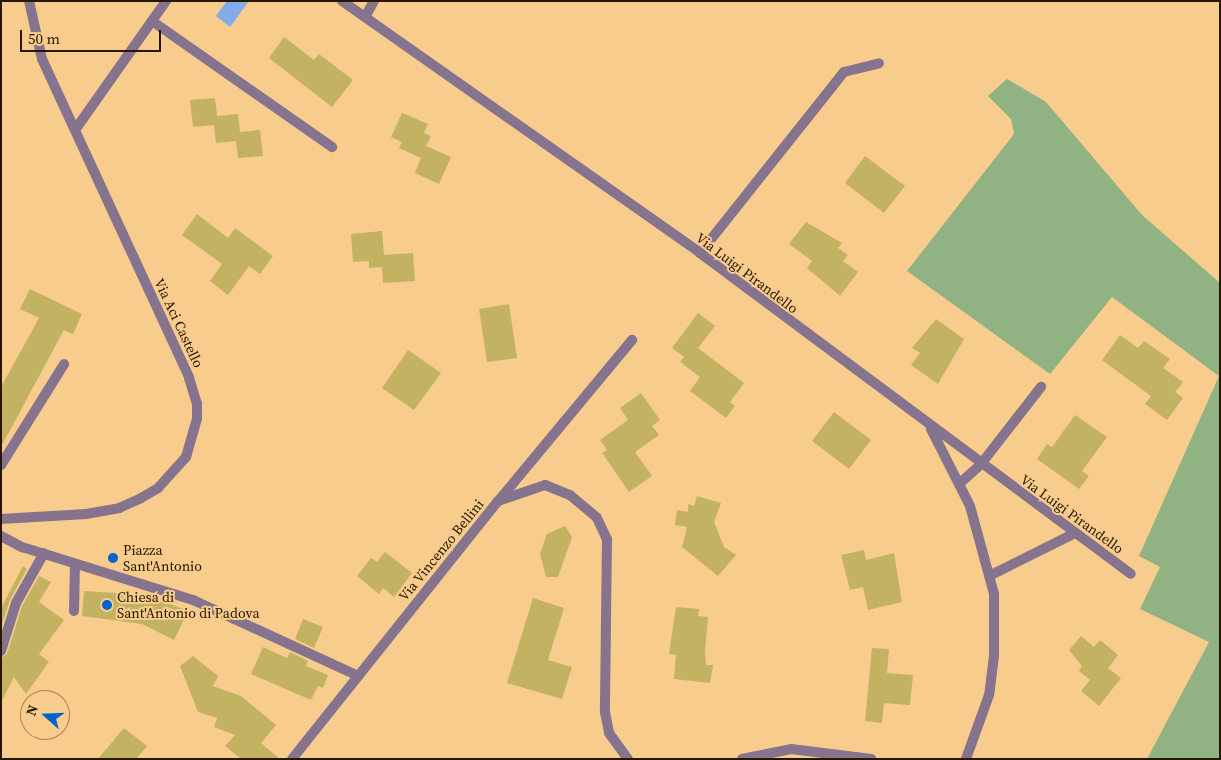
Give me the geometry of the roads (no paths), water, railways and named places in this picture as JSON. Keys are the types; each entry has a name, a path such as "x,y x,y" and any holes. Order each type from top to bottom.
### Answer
{"street":[{"name":"Via Aci Castello","path":"1,518 119,508 158,488 186,457 194,439 197,404 189,377 42,59 30,18 29,1"},
{"path":"75,130 166,1"},
{"name":"Via Luigi Pirandello","path":"342,1 700,253 930,427 1131,574"},
{"path":"365,17 374,1"},
{"path":"152,22 332,146"},
{"path":"700,253 844,72 879,64"},
{"path":"498,501 632,340"},
{"path":"1,465 64,364"},
{"path":"959,484 981,464 1040,387"},
{"path":"930,427 970,506 991,575 994,656 989,695 966,759"},
{"name":"Via Vincenzo Bellini","path":"292,759 498,501 545,486 570,495 597,518 607,539 609,585 605,712 609,733 628,759"},
{"path":"991,575 1075,533"},
{"path":"1,536 75,564 193,600 358,676"},
{"path":"1,651 16,603 44,553"},
{"path":"74,611 75,564"},
{"path":"742,759 791,749 871,759"}],"water":[{"path":"227,1 249,1 230,27 216,16"}],"place":[{"name":"Piazza Sant'Antonio","path":"113,558"},
{"name":"Chiesa di Sant'Antonio di Padova","path":"107,605"}]}
